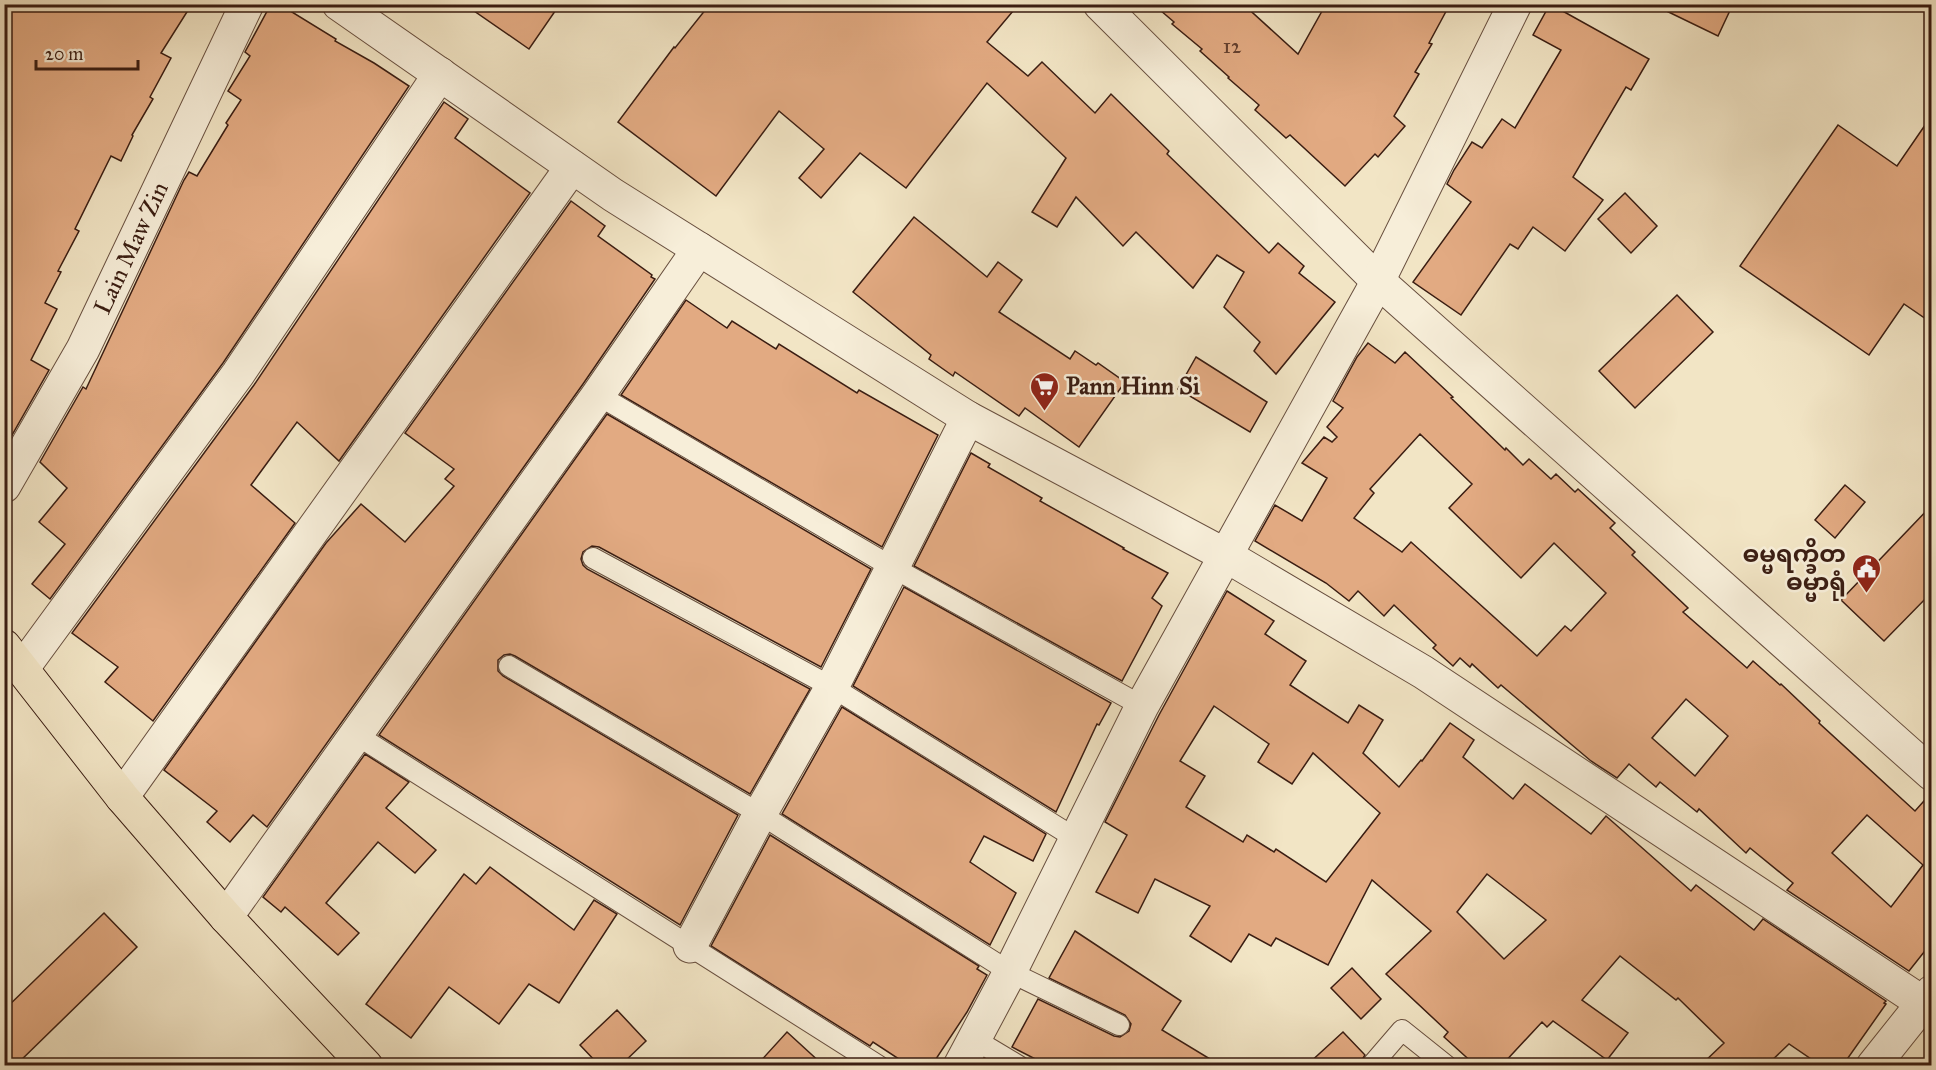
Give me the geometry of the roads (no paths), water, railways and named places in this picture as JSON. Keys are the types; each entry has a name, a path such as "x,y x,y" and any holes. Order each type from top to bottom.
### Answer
{"main road":[{"path":"13,657 122,796 226,917 366,1065"}],"street":[{"name":"Lain Maw Zin","path":"4,486 83,349 247,4"},
{"path":"339,4 572,167 968,418 1225,555 1424,672 1927,997 1874,1065"},
{"path":"1100,4 1378,281 1932,774"},
{"path":"967,1052 1010,972 1142,706 1378,281 1515,4"},
{"path":"13,657 238,374 440,74"},
{"path":"122,796 572,167"},
{"path":"226,917 598,395 699,249"},
{"path":"690,946 760,814 832,687 968,418"}],"lane":[{"path":"598,395 892,567 1142,706"},
{"path":"593,558 832,687 1075,838"},
{"path":"509,666 760,814 1010,972 1119,1026"},
{"path":"355,734 879,1065"},
{"path":"1371,1065 1402,1030 1447,1065"},
{"path":"967,1052 1019,1065"}],"place":[{"name":"Pann Hinn Si","path":"1045,412"},
{"name":"ဓမ္မရက္ခိတ ဓမ္မာရုံ","path":"1867,594"}]}
